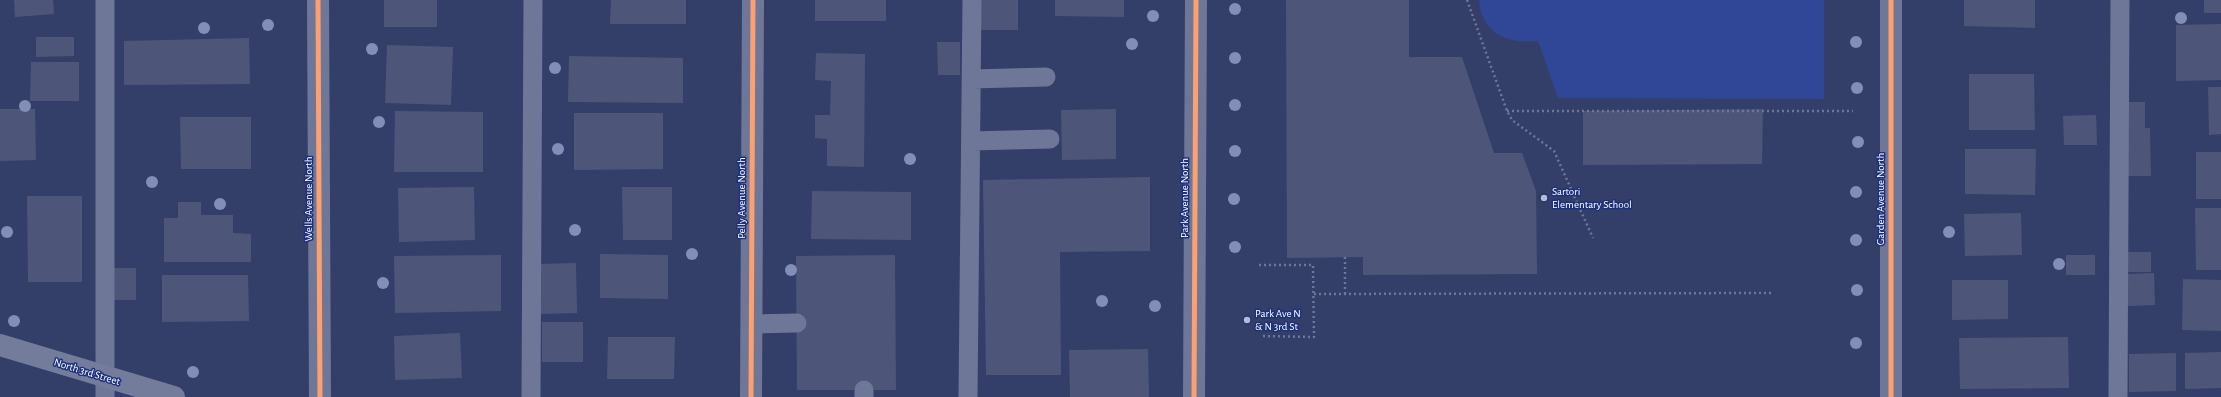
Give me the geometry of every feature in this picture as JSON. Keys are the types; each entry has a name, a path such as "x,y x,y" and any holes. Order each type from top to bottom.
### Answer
{"main road":[{"name":"North 3rd Street","path":"0,345 106,387 174,397"}],"street":[{"name":"Wells Avenue North","path":"318,0 320,397"},
{"name":"Pelly Avenue North","path":"751,397 754,0"},
{"name":"Park Avenue North","path":"1194,397 1196,0"},
{"name":"Garden Avenue North","path":"1891,0 1891,397"}],"lane":[{"path":"105,0 106,387"},
{"path":"531,397 534,0"},
{"path":"968,397 972,0"},
{"path":"2118,397 2120,0"},
{"path":"972,79 1046,77"},
{"path":"971,141 1050,139"},
{"path":"752,324 797,323"}],"path":[{"path":"1467,0 1507,111 1512,120 1554,151 1593,238"},
{"path":"1507,111 1852,110"},
{"path":"1345,257 1345,294"},
{"path":"1259,265 1313,265 1314,294 1314,337 1260,336"},
{"path":"1314,294 1773,292"}],"shaded area":[{"path":"1479,0 1824,0 1824,99 1558,98 1538,41 1516,41 1498,34 1491,29 1485,21 1481,12"}],"building":[{"path":"14,0 53,0 54,14 15,17"},
{"path":"384,0 437,0 437,27 384,27"},
{"path":"611,0 686,0 686,24 610,24"},
{"path":"815,0 886,0 886,21 815,21"},
{"path":"981,0 1018,0 1018,30 981,30"},
{"path":"1055,0 1124,0 1124,17 1055,16"},
{"path":"1286,0 1409,0 1409,57 1462,57 1494,153 1522,153 1536,191 1537,274 1363,275 1363,257 1287,258"},
{"path":"1964,0 2035,0 2035,28 1964,26"},
{"path":"2204,0 2221,0 2221,13 2204,13"},
{"path":"2221,24 2221,80 2176,81 2176,25"},
{"path":"36,37 74,37 74,56 36,57"},
{"path":"249,38 250,84 124,85 124,41"},
{"path":"937,42 960,42 960,75 938,75"},
{"path":"387,45 453,47 451,105 385,103"},
{"path":"816,53 865,54 864,167 827,166 827,139 815,138 815,115 830,115 831,81 815,80"},
{"path":"569,56 683,58 683,103 568,102"},
{"path":"31,62 79,62 79,101 30,101"},
{"path":"1969,74 2034,74 2035,130 1969,130"},
{"path":"2208,87 2221,87 2221,134 2209,135"},
{"path":"2122,102 2145,102 2145,128 2150,128 2151,176 2125,176"},
{"path":"0,109 35,109 36,160 0,161"},
{"path":"1116,109 1116,159 1062,160 1061,110"},
{"path":"1763,109 1762,164 1583,165 1583,111"},
{"path":"395,111 483,112 483,172 394,172"},
{"path":"574,113 663,113 663,169 574,170"},
{"path":"2096,115 2097,145 2064,145 2063,116"},
{"path":"180,117 251,117 251,169 181,169"},
{"path":"1965,149 2036,149 2035,195 1965,194"},
{"path":"2196,152 2221,152 2221,199 2196,199"},
{"path":"1150,177 1150,251 1060,252 1061,375 986,375 983,180"},
{"path":"474,187 475,240 399,242 398,188"},
{"path":"622,187 672,187 672,240 623,240"},
{"path":"812,191 911,192 911,240 811,239"},
{"path":"27,196 82,196 82,282 28,282"},
{"path":"178,202 201,202 201,215 233,215 233,233 251,234 251,262 164,262 164,218 178,218"},
{"path":"2195,208 2221,208 2221,270 2196,270"},
{"path":"2021,213 2022,255 1965,256 1964,214"},
{"path":"2122,252 2151,252 2151,272 2122,272"},
{"path":"600,254 668,255 668,299 600,298"},
{"path":"501,255 501,311 395,313 394,256"},
{"path":"895,255 896,390 797,390 796,256"},
{"path":"2066,255 2095,255 2095,275 2066,275"},
{"path":"576,263 577,313 541,314 540,264"},
{"path":"114,268 136,268 136,300 114,300"},
{"path":"2154,273 2155,305 2127,306 2126,274"},
{"path":"162,275 248,275 249,321 162,322"},
{"path":"2183,279 2221,280 2221,331 2182,330"},
{"path":"1952,280 2008,280 2008,319 1952,320"},
{"path":"542,322 583,322 583,362 542,362"},
{"path":"460,333 462,378 395,380 394,336"},
{"path":"608,337 675,337 674,379 607,379"},
{"path":"2068,337 2069,388 1960,389 1959,338"},
{"path":"1148,349 1149,397 1070,397 1069,350"},
{"path":"2221,352 2221,388 2185,389 2185,353"},
{"path":"2176,353 2176,391 2129,392 2129,354"}],"cycle path":[{"path":"318,0 320,397"},
{"path":"751,397 753,0"},
{"path":"1194,397 1196,0"},
{"path":"1891,0 1891,397"}],"place":[{"name":"Sartori Elementary School","path":"1544,198"},
{"name":"Park Ave N & N 3rd St","path":"1247,320"}]}
